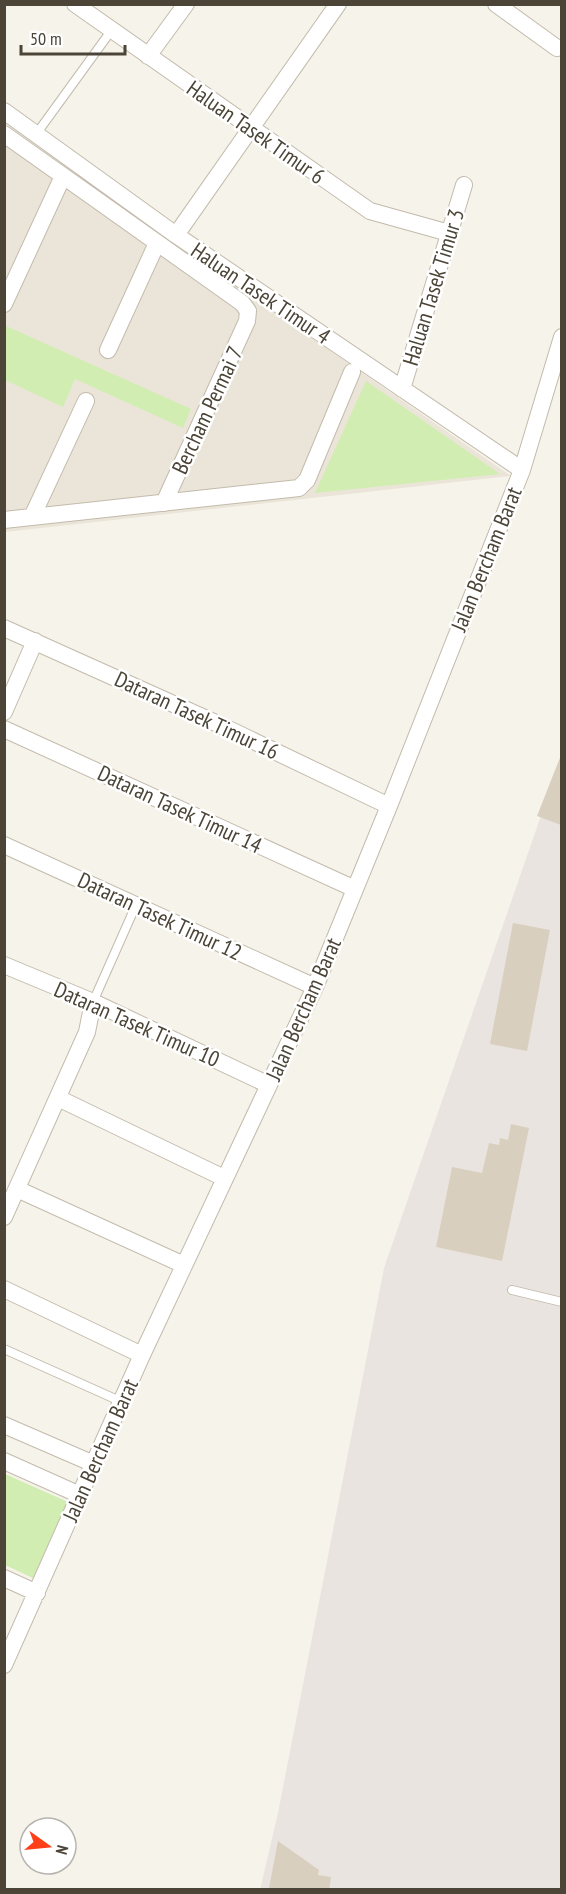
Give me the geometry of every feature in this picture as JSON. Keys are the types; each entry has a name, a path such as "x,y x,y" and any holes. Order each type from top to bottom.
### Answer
{"street":[{"name":"Haluan Tasek Timur 6","path":"75,4 370,212 449,233"},
{"path":"148,56 186,4"},
{"path":"176,236 338,4"},
{"path":"496,4 557,48"},
{"name":"Haluan Tasek Timur 4","path":"4,111 38,133 176,236 522,470"},
{"path":"4,134 157,243 108,350"},
{"path":"4,304 63,176"},
{"name":"Haluan Tasek Timur 3","path":"402,389 464,185"},
{"name":"Bercham Permai 7","path":"157,243 242,303 249,316 164,503"},
{"name":"Jalan Bercham Barat","path":"4,1665 142,1355 315,987 522,470 561,337"},
{"path":"4,520 295,489 307,480 352,372"},
{"path":"32,517 86,400"},
{"name":"Dataran Tasek Timur 16","path":"4,628 218,723 388,806"},
{"path":"4,712 35,641"},
{"name":"Dataran Tasek Timur 14","path":"4,729 355,889"},
{"name":"Dataran Tasek Timur 12","path":"4,845 315,987"},
{"name":"Dataran Tasek Timur 10","path":"6,970 93,1002 269,1085"},
{"path":"4,1217 87,1032 93,1002"},
{"path":"58,1098 224,1178"},
{"path":"17,1189 184,1265"},
{"path":"4,1289 142,1355"},
{"path":"4,1425 94,1464"},
{"path":"4,1461 80,1495"},
{"path":"4,1578 38,1593"}],"lane":[{"path":"38,133 111,31"},
{"path":"93,1002 136,904"},
{"path":"512,1290 561,1302"},
{"path":"4,1349 122,1402"}],"shaded area":[{"path":"5,125 511,476 5,532"},
{"path":"561,758 561,1889 260,1890 278,1813 384,1268"}],"green space":[{"path":"6,326 191,409 183,428 75,379 63,407 5,380 4,330"},
{"path":"366,381 500,474 315,493"},
{"path":"5,1474 68,1502 35,1579 5,1565"}],"building":[{"path":"561,755 561,825 537,816"},
{"path":"513,923 550,930 527,1051 490,1044"},
{"path":"511,1124 529,1128 502,1261 436,1247 452,1167 482,1173 489,1143 499,1145 500,1138 508,1140"},
{"path":"278,1841 319,1870 318,1875 331,1877 329,1890 269,1888"}]}
